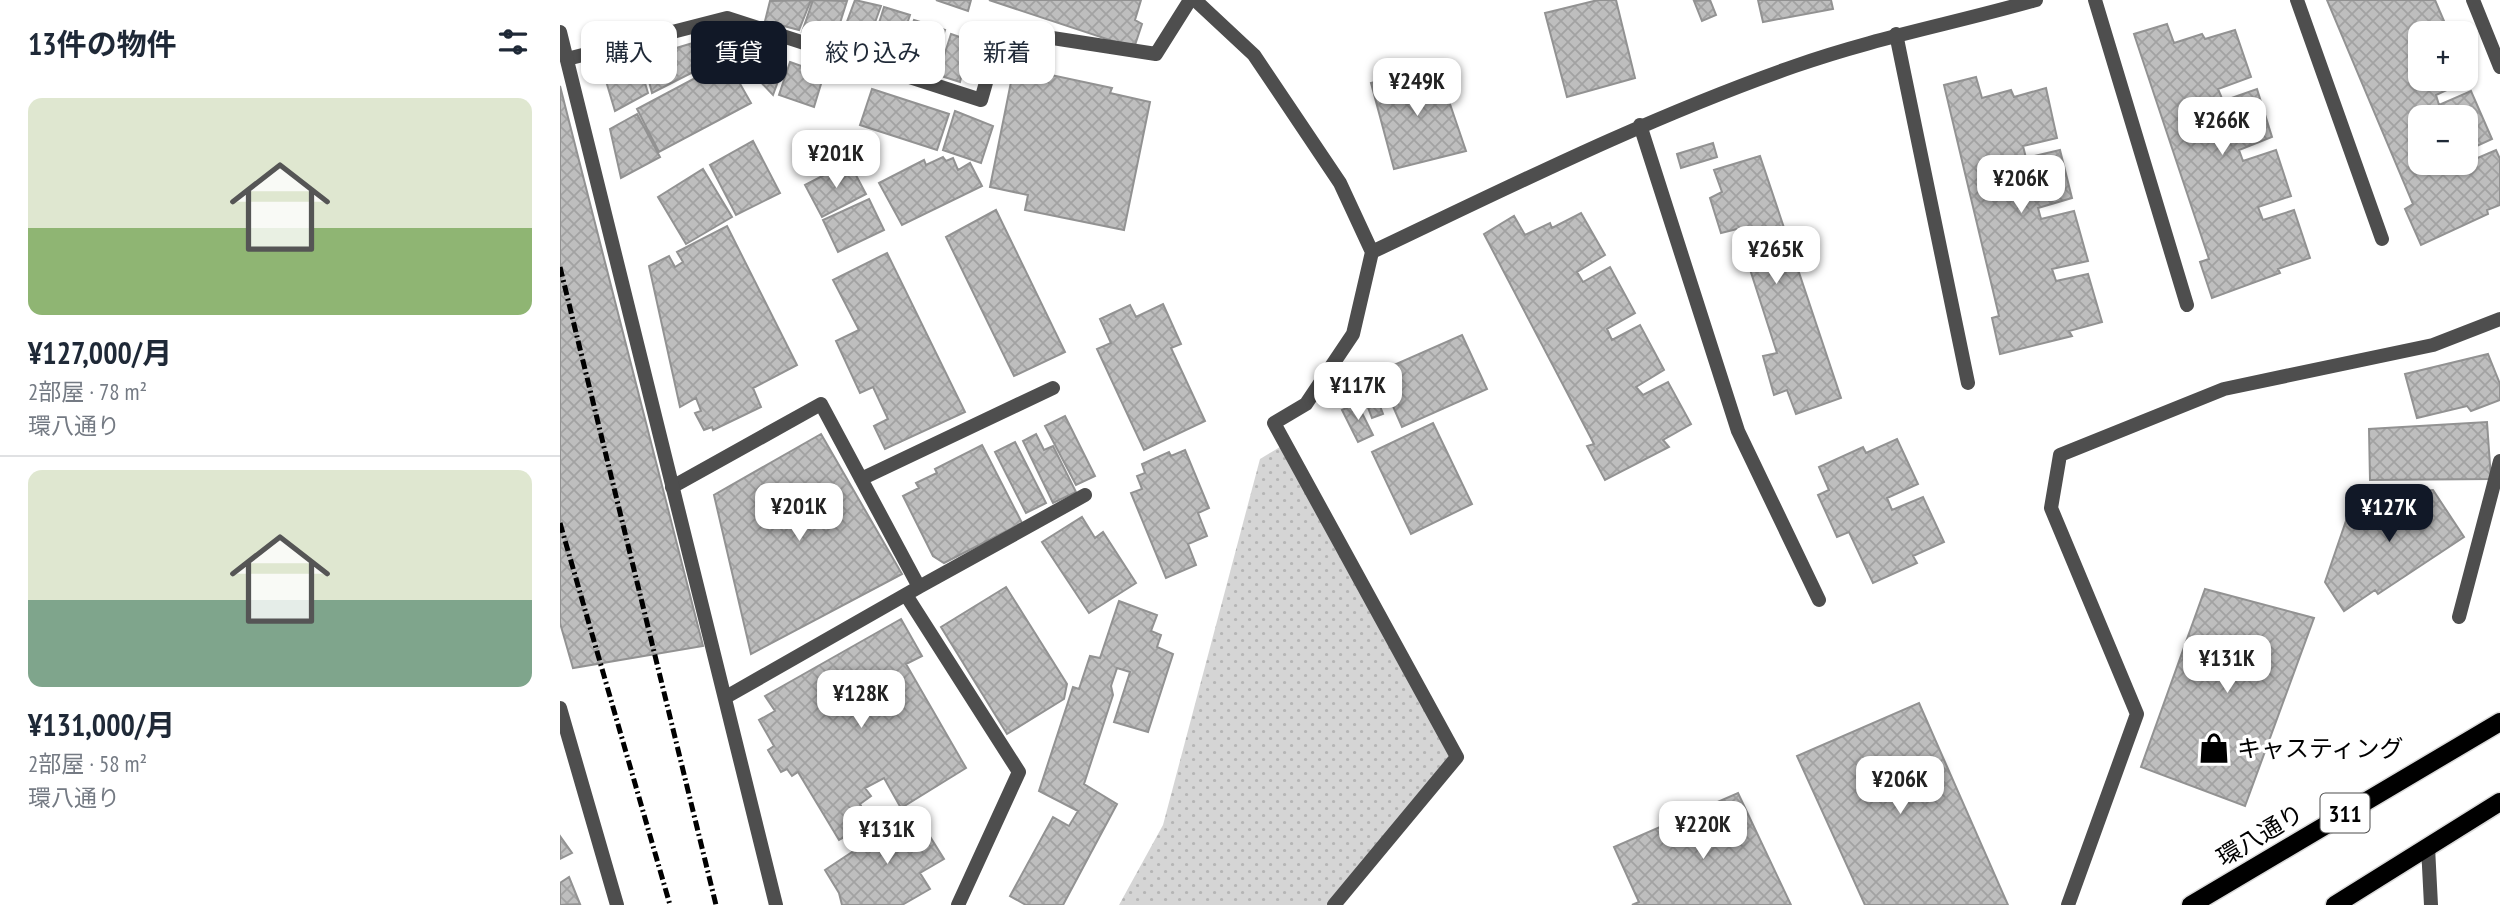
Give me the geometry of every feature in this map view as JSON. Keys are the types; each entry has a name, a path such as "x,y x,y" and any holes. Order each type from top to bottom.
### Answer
{"main road":[{"name":"環八通り","path":"2191,905 2500,722"},
{"path":"2335,905 2500,802"}],"street":[{"path":"567,59 727,18 981,100 1001,30 1156,54 1193,0 1254,55 1340,183 1371,252 1353,334 1306,404 1274,423 1457,757 1334,905"},
{"path":"1371,252 1640,125 1795,66 1896,34 2036,0"},
{"path":"2095,0 2187,305"},
{"path":"2297,0 2382,239"},
{"path":"2473,0 2500,67"},
{"path":"560,32 776,905"},
{"path":"1896,34 1968,383"},
{"path":"1640,125 1738,431 1819,600"},
{"path":"2068,905 2137,714 2051,508 2060,455 2224,389 2433,345 2500,319"},
{"path":"861,479 1053,388"},
{"path":"672,487 821,404 919,587"},
{"path":"2459,617 2500,461"},
{"path":"726,697 1085,495"},
{"path":"906,595 1019,772 958,905"},
{"path":"560,708 617,905"},
{"path":"2428,846 2431,905"}],"shaded area":[{"path":"1285,444 1457,757 1334,905 1119,905 1163,825 1260,459"}],"building":[{"path":"811,0 799,30 787,27 787,21 765,21 770,1"},
{"path":"813,0 847,1 841,21 806,21"},
{"path":"855,0 881,6 875,21 847,21"},
{"path":"936,0 971,0 968,11"},
{"path":"989,0 1141,0 1135,20 1142,24 1134,48"},
{"path":"1598,0 1616,0 1635,78 1567,97 1545,13"},
{"path":"1710,0 1716,15 1702,21 1694,1"},
{"path":"1758,0 1831,0 1833,9 1763,22"},
{"path":"2327,0 2435,0 2444,21 2408,21 2408,91 2445,91 2436,95 2439,105 2408,105 2408,175 2478,175 2478,158 2496,150 2500,159 2500,205 2487,210 2488,214 2421,245 2405,209 2413,204"},
{"path":"884,7 910,15 908,21 880,21"},
{"path":"2167,24 2174,43 2202,34 2205,39 2235,30 2251,77 2218,89 2223,101 2257,89 2272,137 2239,150 2243,161 2276,150 2291,196 2258,207 2263,220 2294,210 2310,258 2278,269 2280,273 2212,298 2200,262 2209,259 2134,34"},
{"path":"951,34 959,37 959,82 945,77 945,53"},
{"path":"691,44 691,73 677,80 677,48"},
{"path":"790,62 801,66 801,84 821,84 814,107 779,95 783,84 787,84"},
{"path":"1437,66 1466,151 1394,169 1371,83"},
{"path":"1055,76 1112,88 1110,93 1150,102 1124,230 1025,210 1028,195 990,187 1011,84 1055,84"},
{"path":"1976,77 1982,98 2011,90 2014,97 2046,88 2057,138 2023,146 2026,158 2060,150 2072,198 2038,208 2041,219 2074,211 2088,261 2052,269 2056,281 2088,274 2102,322 2069,331 2072,336 2000,354 1992,318 1999,316 1944,85"},
{"path":"691,80 691,84 740,84 751,103 659,152 637,109"},
{"path":"607,84 645,84 648,93 615,111"},
{"path":"650,84 670,84 652,93"},
{"path":"763,84 777,84 773,95"},
{"path":"560,86 703,646 573,668 560,623"},
{"path":"872,89 949,114 937,150 860,125"},
{"path":"2471,91 2477,105 2439,105"},
{"path":"2478,107 2492,139 2478,145"},
{"path":"955,111 993,126 981,163 943,150"},
{"path":"637,114 660,157 621,178 610,129"},
{"path":"753,141 780,193 736,215 710,165"},
{"path":"1713,143 1717,157 1681,168 1677,154"},
{"path":"1760,156 1841,398 1796,414 1787,390 1774,395 1763,356 1777,353 1737,229 1721,233 1710,198 1722,192 1714,170"},
{"path":"943,157 946,161 953,158 958,170 970,163 982,186 902,225 879,183 924,160 926,165"},
{"path":"849,162 866,194 822,217 805,185"},
{"path":"703,169 732,217 686,244 658,197"},
{"path":"869,199 884,230 838,252 823,220"},
{"path":"996,210 1065,352 1014,376 946,237"},
{"path":"1581,213 1605,255 1577,272 1583,282 1610,267 1635,313 1607,329 1612,340 1640,325 1664,370 1636,387 1643,395 1668,382 1691,424 1663,440 1669,447 1605,480 1587,446 1594,444 1484,234 1514,216 1525,235 1550,223 1552,228"},
{"path":"727,226 797,365 753,388 761,407 713,430 712,427 704,430 695,413 701,411 696,398 680,407 649,266 669,256 675,267 683,262 677,252"},
{"path":"887,253 965,412 885,449 874,426 888,419 873,387 860,393 836,341 859,330 833,280"},
{"path":"1163,304 1181,344 1171,348 1205,421 1144,450 1097,349 1111,343 1100,319 1130,305 1136,317"},
{"path":"1462,335 1487,389 1402,427 1378,372"},
{"path":"2488,354 2500,384 2500,400 2471,411 2467,406 2417,418 2405,374"},
{"path":"1375,393 1383,414 1372,418 1364,397"},
{"path":"1357,403 1373,435 1358,442 1342,410"},
{"path":"1065,416 1095,476 1076,485 1045,426"},
{"path":"2487,422 2491,479 2370,480 2369,429"},
{"path":"1433,423 1472,504 1411,534 1372,452"},
{"path":"821,434 902,574 751,654 714,495"},
{"path":"1036,434 1044,450 1053,446 1076,492 1053,503 1023,441"},
{"path":"1897,439 1918,484 1887,498 1892,510 1923,497 1944,542 1913,556 1917,563 1873,583 1849,532 1837,537 1818,495 1829,490 1819,467 1863,447 1866,453"},
{"path":"1015,442 1046,503 1026,513 995,452"},
{"path":"982,445 1022,523 944,563 933,556 903,496 919,488 916,483 937,473 935,469"},
{"path":"1185,450 1209,508 1198,513 1207,536 1188,544 1196,565 1166,578 1131,493 1142,489 1137,476 1145,473 1142,464 1169,452 1171,456"},
{"path":"2433,490 2464,537 2378,594 2375,590 2344,611 2325,582 2347,518 2382,495"},
{"path":"1082,517 1095,538 1103,532 1136,583 1089,613 1042,542"},
{"path":"1006,587 1067,684 1064,699 1007,734 941,627"},
{"path":"2205,589 2314,618 2245,806 2141,767"},
{"path":"1119,601 1157,615 1151,631 1161,635 1157,647 1173,654 1148,732 1114,722 1130,672 1117,668 1111,686 1113,695 1084,784 1117,804 1063,905 1026,905 1010,896 1053,817 1069,826 1078,811 1039,791 1073,687 1079,689 1090,656 1100,658"},
{"path":"901,619 922,656 906,664 966,768 901,808 884,778 865,788 871,796 860,804 870,823 839,840 798,772 792,776 787,769 781,772 768,750 774,746 759,720 775,711 765,696"},
{"path":"1919,703 2008,905 1865,905 1797,756"},
{"path":"1738,793 1791,905 1632,905 1639,902 1614,847"},
{"path":"914,811 944,859 920,873 930,889 902,905 842,905 839,893 825,870"},
{"path":"560,836 572,853 560,859"},
{"path":"569,877 580,904 560,905 560,883"}],"railway":[{"path":"560,267 716,905"},
{"path":"560,523 670,905"}],"place":[{"name":"キャスティング","path":"2214,748"}]}
